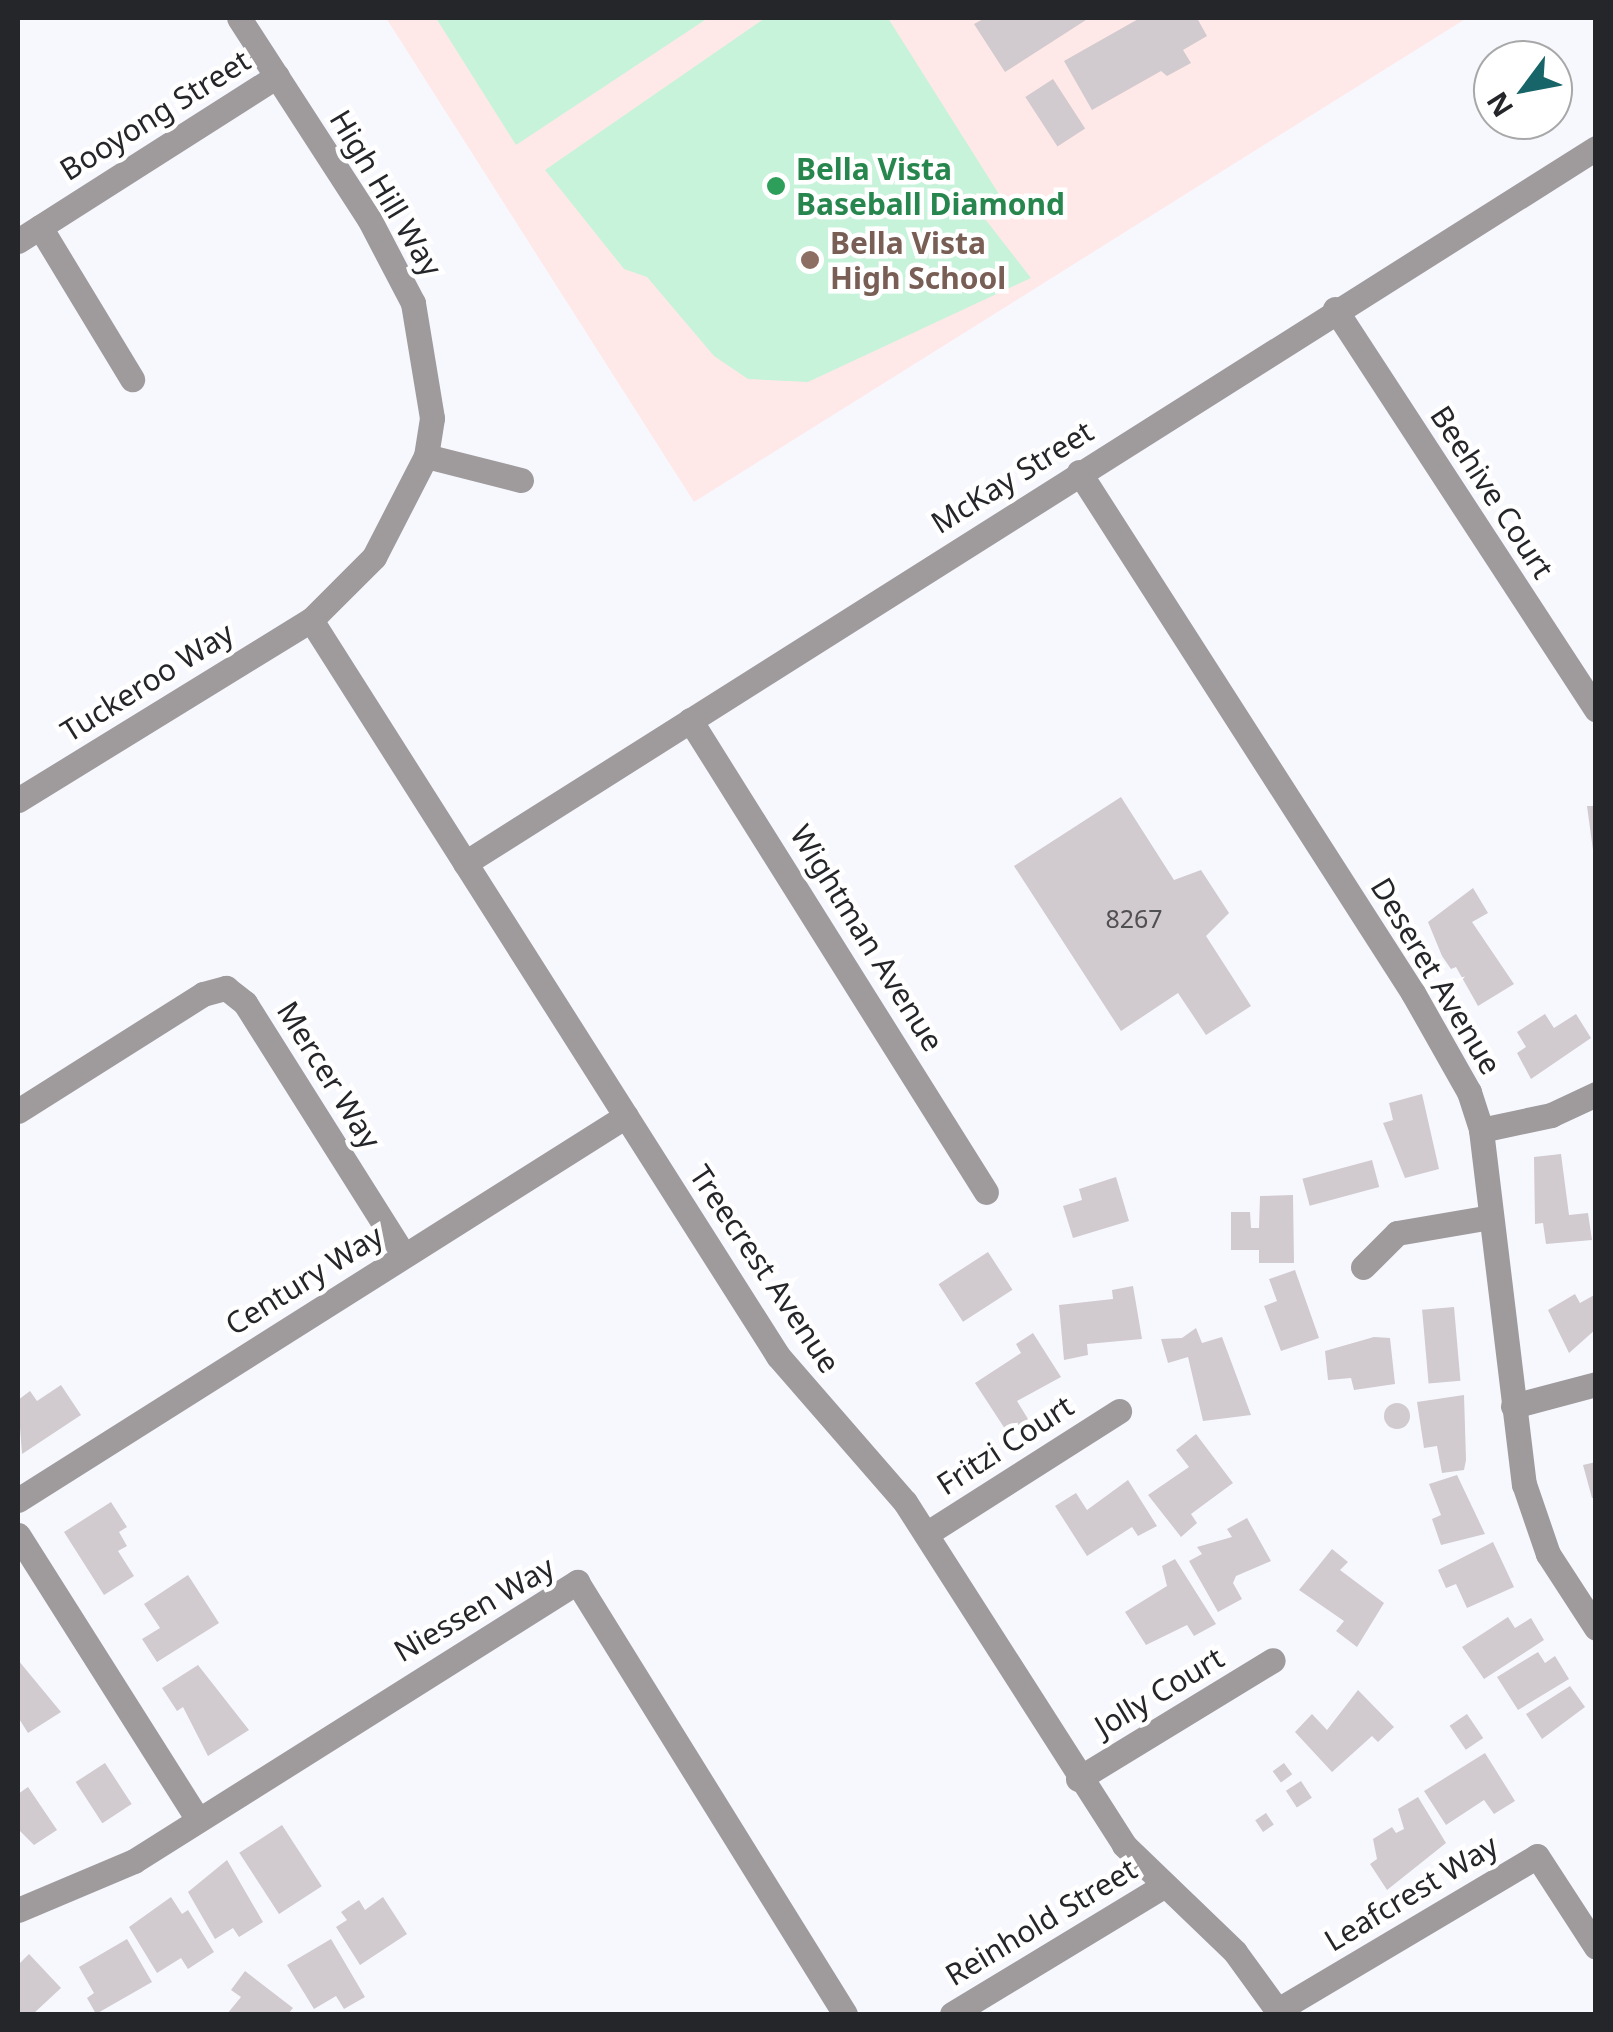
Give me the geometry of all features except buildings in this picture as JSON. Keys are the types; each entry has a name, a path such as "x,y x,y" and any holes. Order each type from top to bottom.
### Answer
{"street":[{"name":"High Hill Way","path":"239,18 369,218 413,303 432,418 426,456 374,557 311,620"},
{"name":"Booyong Street","path":"18,242 277,76"},
{"name":"McKay Street","path":"465,863 1335,309 1596,148"},
{"path":"40,227 132,379"},
{"name":"Beehive Court","path":"1335,309 1596,710"},
{"path":"426,456 521,480"},
{"name":"Deseret Avenue","path":"1079,472 1455,1061 1481,1130 1513,1406 1534,1519 1565,1586 1596,1628"},
{"name":"Tuckeroo Way","path":"18,800 311,620"},
{"name":"Treecrest Avenue","path":"311,620 790,1372 870,1458 926,1534 1078,1779 1163,1886 1235,1952 1279,2012"},
{"name":"Wightman Avenue","path":"690,720 986,1192"},
{"name":"Mercer Way","path":"18,1112 202,994 226,988 245,1003 404,1256"},
{"path":"1481,1130 1551,1115 1596,1094"},
{"name":"Century Way","path":"18,1500 626,1116"},
{"path":"1363,1267 1397,1233 1491,1217"},
{"path":"1513,1406 1596,1384"},
{"name":"Fritzi Court","path":"926,1534 1119,1411"},
{"path":"18,1535 197,1818"},
{"name":"Niessen Way","path":"18,1910 134,1861 578,1582 845,2014"},
{"name":"Jolly Court","path":"1078,1779 1273,1660"},
{"name":"Leafcrest Way","path":"1279,2012 1537,1856 1596,1947"},
{"name":"Reinhold Street","path":"952,2014 1163,1886"}],"shaded area":[{"name":"Bella Vista High School","path":"386,18 1467,18 694,502"}],"green space":[{"path":"436,18 708,18 516,145"},
{"name":"Bella Vista Baseball Diamond","path":"765,18 888,18 1004,202 982,215 1031,278 808,382 748,379 714,356 647,277 624,269 545,170"}],"place":[{"name":"Bella Vista Baseball Diamond","path":"776,186"},
{"name":"Bella Vista High School","path":"810,260"}]}
